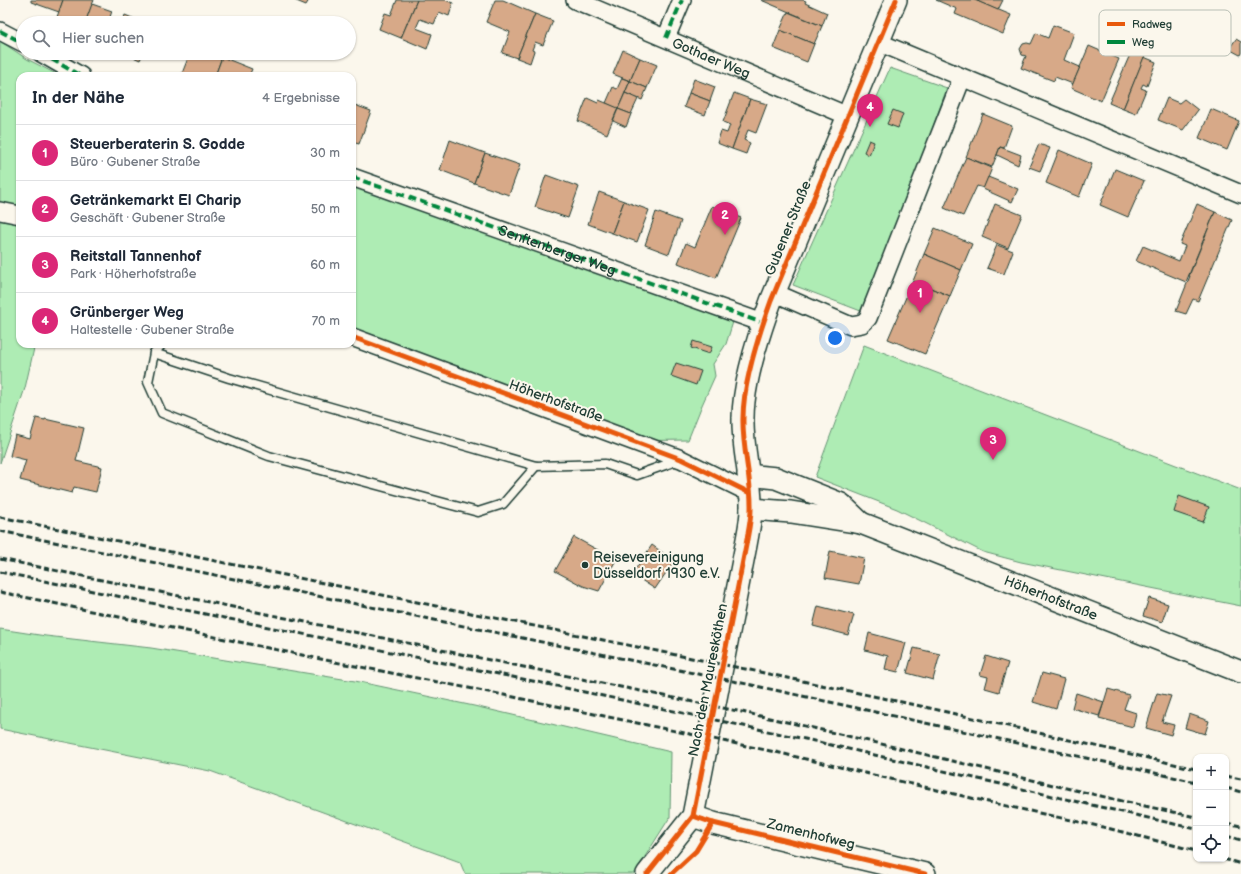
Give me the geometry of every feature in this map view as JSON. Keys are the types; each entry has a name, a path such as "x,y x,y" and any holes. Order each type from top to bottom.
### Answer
{"street":[{"name":"Gothaer Weg","path":"575,0 848,116"},
{"path":"666,38 682,0"},
{"name":"Gubener Straße","path":"750,493 744,446 743,417 752,363 763,323 896,0"},
{"path":"0,31 16,39"},
{"path":"878,42 1241,194"},
{"path":"53,60 74,72"},
{"name":"Gubener Straße","path":"775,293 851,326 862,324 868,318 962,78"},
{"name":"Senftenberger Weg","path":"356,178 763,323"},
{"path":"0,211 16,213"},
{"name":"Höherhofstraße","path":"356,338 681,459 791,512 861,523 1241,672"},
{"name":"Höherhofstraße","path":"750,493 776,478 841,504 861,523"},
{"name":"Nach den Mauresköthen","path":"647,874 693,816 743,568 750,493"},
{"name":"Zamenhofweg","path":"693,816 713,823 924,874"}],"lane":[{"path":"158,348 154,353 148,382 162,413 269,456 478,512 503,504 536,466"},
{"path":"154,353 229,378 536,466 605,464 637,475 681,459"}],"green space":[{"path":"0,41 16,52 16,60 29,60 52,72 16,72 16,348 34,348 25,388 0,463"},
{"path":"890,68 947,88 866,313 793,285"},
{"path":"356,186 405,202 733,322 726,344 713,364 715,376 688,440 617,441 356,348"},
{"path":"864,345 1241,490 1241,606 1021,562 983,552 897,509 815,477"},
{"path":"0,629 46,636 151,648 355,681 474,706 671,752 670,817 634,874 465,874 460,862 210,771 0,729"}],"building":[{"path":"31,0 63,0 59,12 31,2"},
{"path":"63,0 94,0 88,16 57,16"},
{"path":"294,0 309,0 306,5"},
{"path":"397,0 417,0 401,38 379,29 385,13 391,15"},
{"path":"417,0 445,0 453,3 449,16 439,12 434,24 420,19 416,28 432,34 427,49 401,38"},
{"path":"495,0 503,0 535,14 517,58 502,53 510,32 486,22"},
{"path":"761,0 803,0 806,1 805,3 827,13 822,26"},
{"path":"936,0 975,0 1011,15 1003,34 955,14 957,9"},
{"path":"975,0 1003,0 998,10"},
{"path":"92,4 112,11 110,16 88,16"},
{"path":"788,12 822,26 814,44 780,30"},
{"path":"535,14 553,21 543,45 535,42 530,63 517,58"},
{"path":"1053,25 1074,33 1064,60 1080,67 1073,84 1055,77 1054,81 1021,68 1026,56 1022,55 1020,49 1023,44 1031,44 1036,33 1048,38"},
{"path":"780,30 814,44 807,62 773,48"},
{"path":"1236,39 1241,42 1240,55 1231,50 1231,46"},
{"path":"1089,46 1099,50 1099,56 1112,56 1119,59 1101,101 1071,88"},
{"path":"623,50 640,58 630,81 613,74"},
{"path":"1129,56 1145,56 1123,109 1109,103"},
{"path":"1144,57 1156,62 1147,86 1143,84 1141,88 1146,90 1136,114 1123,109"},
{"path":"640,58 657,65 647,88 630,81"},
{"path":"187,60 221,60 216,72 183,72"},
{"path":"221,60 230,60 252,69 251,72 216,72"},
{"path":"622,78 630,81 618,109 606,103 613,87 617,89"},
{"path":"694,79 715,87 710,101 689,93"},
{"path":"630,81 647,88 642,100 625,93"},
{"path":"625,93 638,99 631,114 618,109"},
{"path":"689,93 710,101 705,115 684,107"},
{"path":"734,93 750,99 732,149 717,143 721,131 727,133 730,125 723,122"},
{"path":"587,98 598,103 599,100 618,108 607,134 578,121"},
{"path":"1167,98 1179,103 1184,99 1198,110 1183,130 1158,120"},
{"path":"750,99 767,104 756,133 748,130 744,140 750,143 746,154 732,149"},
{"path":"356,105 371,111 359,144 356,143"},
{"path":"618,109 631,114 626,127 613,121"},
{"path":"1211,109 1239,121 1227,150 1199,138"},
{"path":"893,110 903,114 898,128 887,124"},
{"path":"983,114 1012,126 1004,148 1000,147 992,167 966,157"},
{"path":"450,140 485,153 474,183 440,170"},
{"path":"869,140 874,142 869,155 864,152"},
{"path":"1039,144 1050,148 1040,171 1029,167"},
{"path":"1000,147 1021,155 1018,165 997,155"},
{"path":"1059,150 1092,164 1079,197 1046,183"},
{"path":"485,153 520,165 509,195 474,183"},
{"path":"966,157 992,168 984,188 977,186 963,216 944,208"},
{"path":"1115,169 1144,181 1128,217 1100,205"},
{"path":"546,175 579,187 568,218 535,207"},
{"path":"988,177 1018,189 1012,202 983,189"},
{"path":"599,192 624,201 612,233 588,224"},
{"path":"624,201 649,210 637,242 612,233"},
{"path":"995,204 1022,215 1008,248 982,237"},
{"path":"1197,204 1215,212 1186,282 1136,261 1143,246 1179,261 1185,246 1180,244"},
{"path":"712,206 741,218 716,278 678,263 686,243 695,247"},
{"path":"656,212 681,221 669,254 645,245"},
{"path":"1215,212 1232,220 1198,301 1193,299 1186,314 1176,311 1189,276"},
{"path":"935,228 972,244 961,270 924,254"},
{"path":"997,245 1013,251 1004,274 987,268"},
{"path":"924,254 961,270 950,296 913,281"},
{"path":"913,281 950,296 925,354 888,339"},
{"path":"693,341 712,347 709,354 691,348"},
{"path":"676,363 701,371 696,385 671,376"},
{"path":"36,418 84,428 76,461 102,467 96,492 74,487 72,493 20,480 26,460 10,456 15,435 30,439"},
{"path":"1179,496 1209,507 1203,522 1174,512"},
{"name":"Reisevereinigung Düsseldorf 1930 e.V.","path":"574,537 616,560 599,591 583,586 555,571"},
{"path":"652,545 674,561 655,589 632,574"},
{"path":"830,551 864,558 859,584 825,578"},
{"path":"1149,598 1168,604 1162,622 1143,616"},
{"path":"818,606 854,615 848,635 813,626"},
{"path":"869,633 906,643 898,672 885,669 888,656 865,650"},
{"path":"914,648 940,654 933,680 907,673"},
{"path":"986,656 1008,663 999,692 985,688 988,677 980,675"},
{"path":"1042,673 1064,679 1056,709 1033,702"},
{"path":"1108,689 1129,695 1124,709 1136,713 1133,727 1099,718"},
{"path":"1076,693 1104,702 1099,716 1072,708"},
{"path":"1157,693 1171,696 1162,722 1174,725 1171,735 1146,728"},
{"path":"1189,714 1209,721 1205,734 1185,728"}],"railway":[{"path":"0,517 750,670 925,707 1193,768"},
{"path":"0,531 747,684 1193,781"},
{"path":"0,559 742,712 1082,792 1193,816"},
{"path":"0,572 542,683 805,739 1193,828"},
{"path":"0,592 780,753 1107,828 1193,850"},
{"path":"1229,777 1241,779"},
{"path":"1229,789 1241,792"},
{"path":"1229,824 1241,826"},
{"path":"1229,837 1241,840"},
{"path":"1229,860 1241,864"}],"marked path":[{"path":"666,38 682,0"},
{"path":"0,31 16,39"},
{"path":"53,60 74,72"},
{"path":"356,178 763,323"}],"cycle path":[{"path":"647,874 693,816 750,522 751,498 744,441 743,418 746,390 757,343 771,301 896,0"},
{"path":"356,338 681,459 750,493"},
{"path":"693,816 713,823 925,874"},
{"path":"671,874 696,851 713,823"}],"place":[{"name":"Grünberger Weg","path":"870,127"},
{"name":"Getränkemarkt El Charip","path":"725,235"},
{"name":"Steuerberaterin S. Godde","path":"920,313"},
{"name":"Reitstall Tannenhof","path":"993,460"},
{"name":"Reisevereinigung Düsseldorf 1930 e.V.","path":"585,565"}]}
